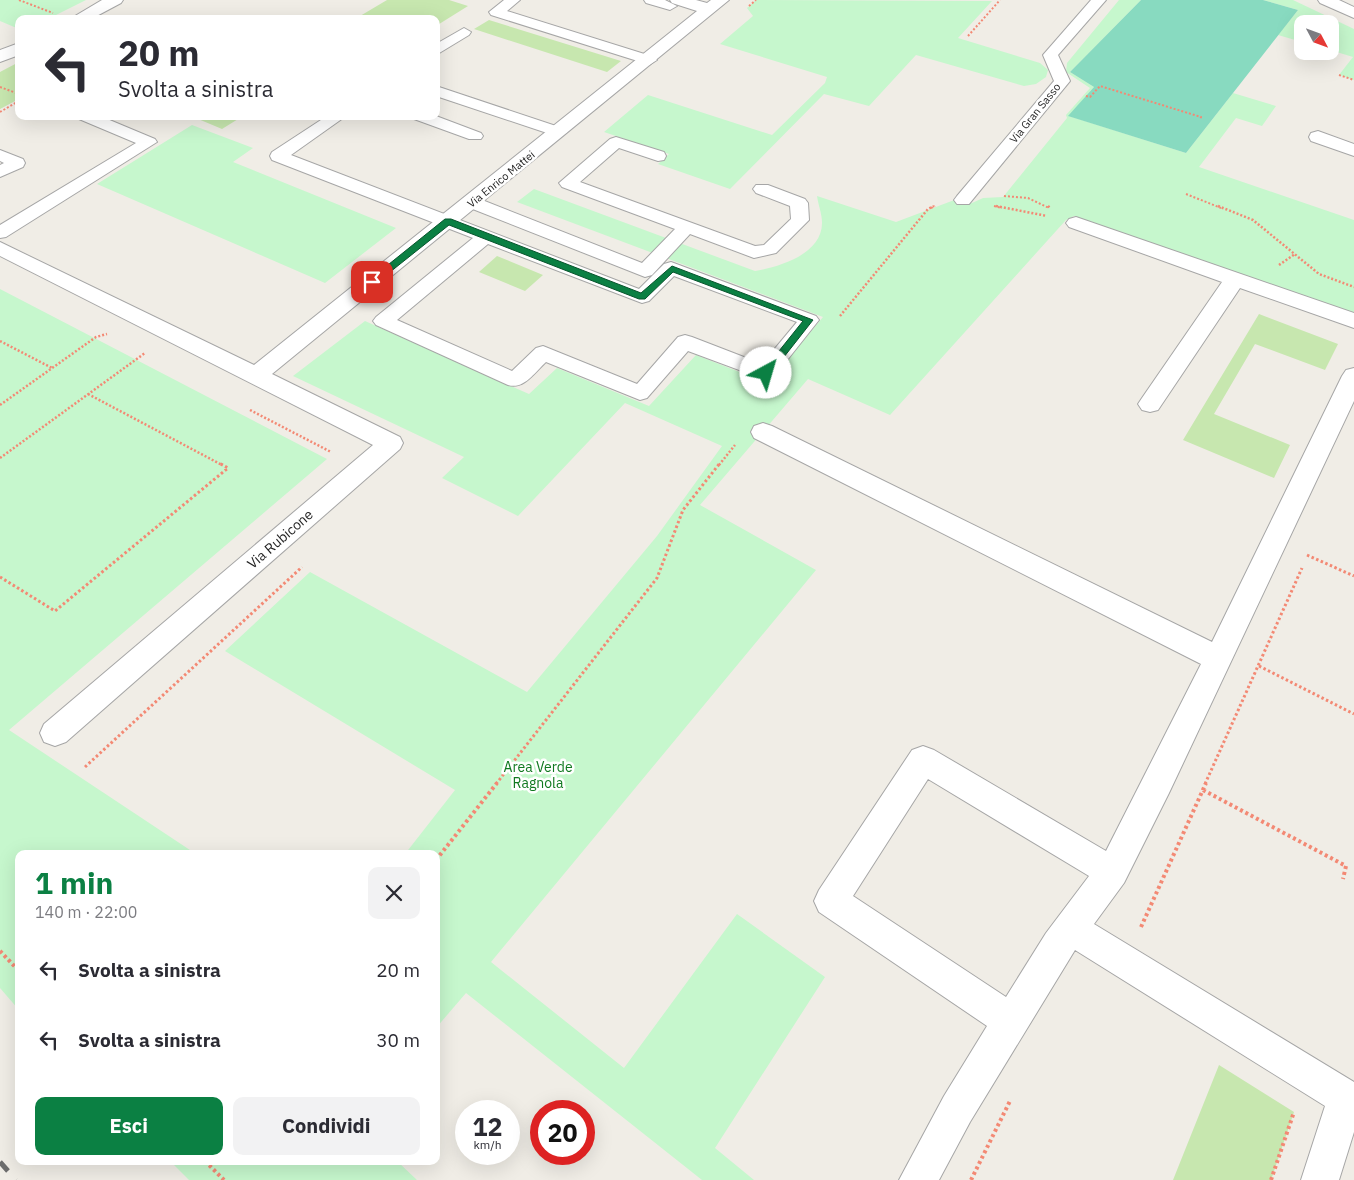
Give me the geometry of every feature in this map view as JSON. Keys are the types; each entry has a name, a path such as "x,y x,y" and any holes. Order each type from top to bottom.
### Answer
{"street":[{"path":"86,15 115,0"},
{"path":"1326,0 1354,13"},
{"path":"674,3 715,5"},
{"name":"Via Enrico Mattei","path":"256,375 715,5"},
{"path":"0,57 15,50"},
{"path":"1318,137 1354,150"},
{"path":"1071,221 1354,321"},
{"path":"0,248 256,375"},
{"path":"1150,404 1236,278"},
{"name":"Via Rubicone","path":"56,734 391,443 256,375"},
{"path":"918,1180 957,1109 1070,928 1112,872 1218,659 1354,376"},
{"path":"763,432 1218,659"},
{"path":"1012,1022 831,901 923,760 1112,872"},
{"path":"1070,928 1346,1098 1320,1180"}],"lane":[{"path":"513,0 496,12 649,60"},
{"path":"651,0 674,3"},
{"name":"Via Gran Sasso","path":"963,200 1062,81 1050,55 1099,0"},
{"path":"440,48 464,32"},
{"path":"440,92 559,132"},
{"path":"0,233 149,142 95,120"},
{"path":"332,120 278,156 448,221 642,297 672,268 809,320 766,373 684,342 640,393 543,353 515,380 383,321 486,236"},
{"path":"431,120 475,136"},
{"path":"658,156 616,142 568,183 754,252 770,249 800,220 799,202 762,189"},
{"path":"0,155 17,162 0,172"},
{"path":"471,202 645,271 686,228"}],"path":[{"path":"19,0 57,14"},
{"path":"968,36 1000,0"},
{"path":"1340,75 1354,80"},
{"path":"1084,95 1090,97 1100,86 1201,117 1200,120"},
{"path":"0,87 15,93"},
{"path":"0,112 15,104"},
{"path":"1186,194 1253,220 1319,274 1354,287"},
{"path":"1003,196 1016,196 1034,200 1046,205 1071,221"},
{"path":"834,322 928,210 957,199 1071,221"},
{"path":"0,405 96,338 106,335 134,315"},
{"path":"97,331 113,339"},
{"path":"0,458 171,334"},
{"path":"0,341 52,368"},
{"path":"136,350 151,358"},
{"path":"0,577 55,611 228,468 88,394"},
{"path":"246,408 334,453 333,458"},
{"path":"440,855 657,578 683,510 736,443"},
{"path":"1148,934 1140,929 1311,547"},
{"path":"1307,556 1354,576"},
{"path":"86,767 309,560"},
{"path":"1258,666 1354,714"},
{"path":"1203,790 1346,866 1343,879"},
{"path":"0,951 15,968"},
{"path":"971,1180 1011,1100"},
{"path":"1271,1180 1294,1112 1286,1107"},
{"path":"209,1165 224,1180"}],"green space":[{"path":"0,0 86,0 56,15 15,15 15,27 0,21"},
{"path":"387,0 449,0 468,6 440,24 440,15 362,15"},
{"path":"756,0 992,1 958,38 1040,63 1048,70 1046,77 1036,84 1024,86 916,55 869,106 824,94 730,189 658,164 669,154 604,132 648,95 772,135 825,83 827,77 720,44 753,16 747,8"},
{"name":"Area Verde Ragnola","path":"1119,0 1141,0 1070,72 1094,87 1069,116 1186,153 1233,93 1276,106 1262,126 1236,118 1199,167 1354,220 1354,314 1074,216 1066,220 890,415 808,379 700,505 816,570 491,962 624,1068 737,914 825,977 715,1148 754,1180 702,1180 466,993 440,1023 440,850 408,850 455,790 225,651 310,572 527,692 657,536 722,446 625,403 518,516 442,478 464,457 293,376 365,321 529,394 557,368 649,406 696,355 768,383 823,317 517,202 534,189 755,271 776,266 798,257 808,251 815,243 820,233 822,222 817,196 896,222 957,199 972,203 983,198 1003,197 1067,118 1066,115 1090,88 1066,72 1067,63"},
{"path":"1141,0 1263,0 1298,10 1186,153 1068,116 1094,87 1070,72"},
{"path":"1263,0 1293,0 1325,15 1294,15 1298,10"},
{"path":"1294,15 1294,40 1278,35"},
{"path":"489,20 621,61 607,72 474,29"},
{"path":"1339,22 1354,29 1354,80 1339,75 1353,57 1339,53"},
{"path":"15,64 15,101 0,109 0,72"},
{"path":"201,120 237,120 222,129"},
{"path":"192,125 253,148 233,162 396,228 325,283 97,184"},
{"path":"497,256 543,275 525,291 479,272"},
{"path":"0,289 327,459 9,730 190,850 15,850 15,1005 0,988"},
{"path":"1259,314 1338,344 1325,370 1255,344 1214,414 1290,445 1274,478 1183,440"},
{"path":"1219,1065 1294,1112 1271,1180 1173,1180"},
{"path":"174,1165 401,1165 417,1180 189,1180"}],"railway":[{"path":"0,1162 16,1180"}],"route":[{"path":"372,282 448,221 642,297 672,268 809,320 766,373"}]}
